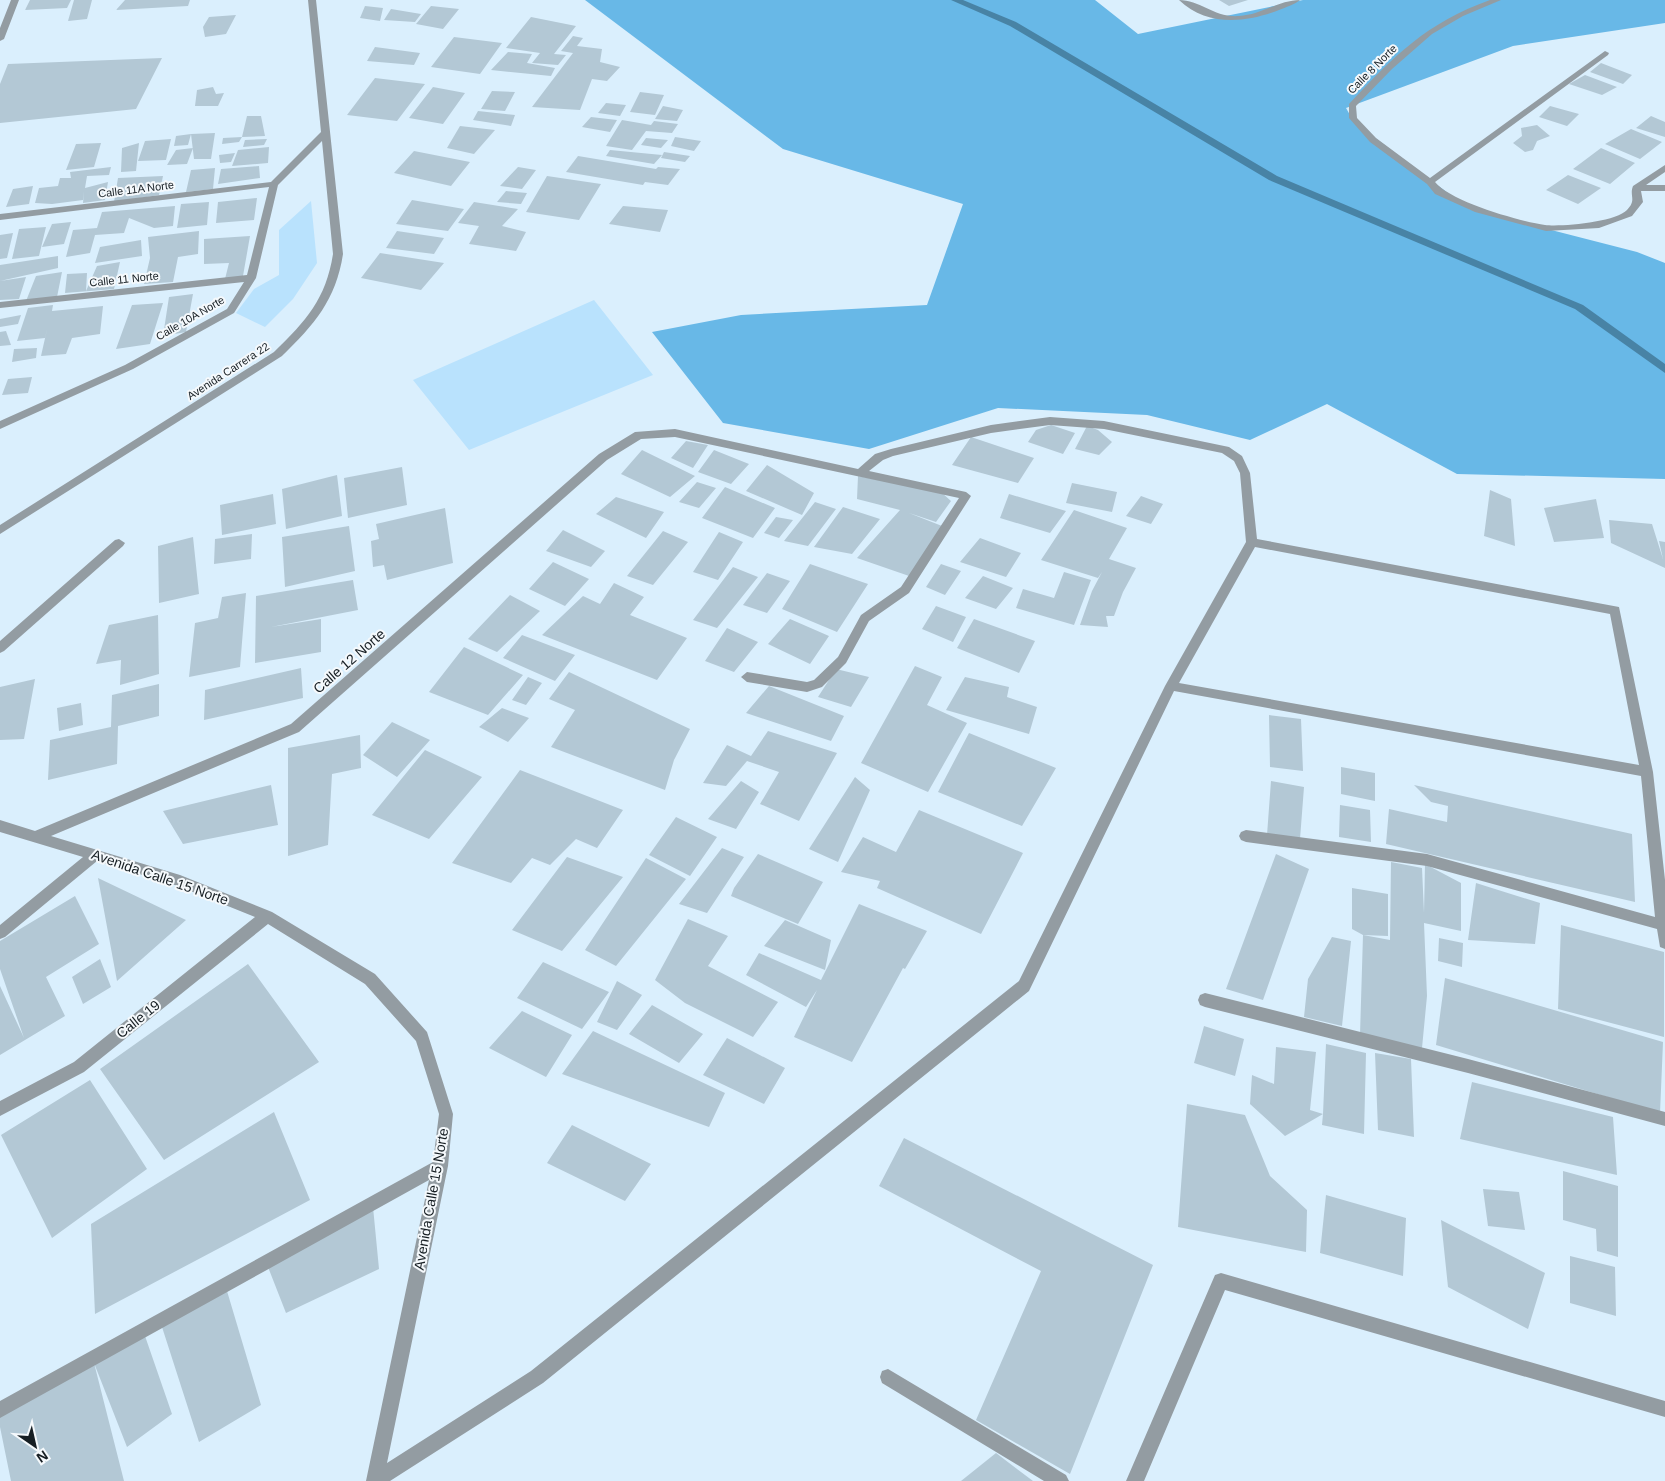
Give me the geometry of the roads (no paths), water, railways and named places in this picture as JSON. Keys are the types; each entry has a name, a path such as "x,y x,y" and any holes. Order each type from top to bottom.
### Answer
{"street":[{"path":"0,39 15,0"},
{"name":"Avenida Carrera 22","path":"0,530 278,354 301,332 324,303 336,276 338,254 312,0"},
{"path":"1183,0 1203,13 1224,20 1250,18 1296,0"},
{"name":"Calle 8 Norte","path":"1430,182 1373,140 1353,118 1352,106 1394,60 1418,41 1461,14 1496,0"},
{"path":"1605,53 1430,182 1438,192 1478,210 1546,228 1599,225 1629,214 1638,202 1636,188"},
{"path":"274,184 326,132"},
{"path":"1636,188 1665,168"},
{"name":"Calle 11A Norte","path":"0,216 274,184"},
{"name":"Calle 10A Norte","path":"0,425 129,367 231,311 251,278 274,184"},
{"path":"1636,188 1665,188"},
{"name":"Calle 11 Norte","path":"0,305 251,278"},
{"path":"375,1481 537,1377 1024,986 1171,686 1252,542 1245,473 1238,459 1226,450 1104,425 1050,421 992,429 885,455 872,462 860,473"},
{"name":"Calle 12 Norte","path":"35,837 295,728 603,458 639,435 675,433 860,473"},
{"path":"747,677 807,687 818,684 842,660 865,618 905,590 966,496 860,473"},
{"path":"1252,542 1615,610 1647,772 1665,942"},
{"path":"0,648 120,543"},
{"path":"1171,686 1647,772"},
{"name":"Avenida Calle 15 Norte","path":"0,826 180,881 267,916 370,978 422,1037 446,1114 440,1166 375,1481"},
{"path":"1246,836 1427,860 1663,926"},
{"path":"0,933 95,856"},
{"name":"Calle 19","path":"0,1108 79,1067 267,916"},
{"path":"1204,1000 1468,1066 1665,1119"},
{"path":"0,1410 440,1166"},
{"path":"1135,1481 1220,1281 1665,1409"},
{"path":"888,1377 1060,1481"}],"waterway":[{"path":"955,0 1013,24 1273,178 1579,307 1665,369"}]}
